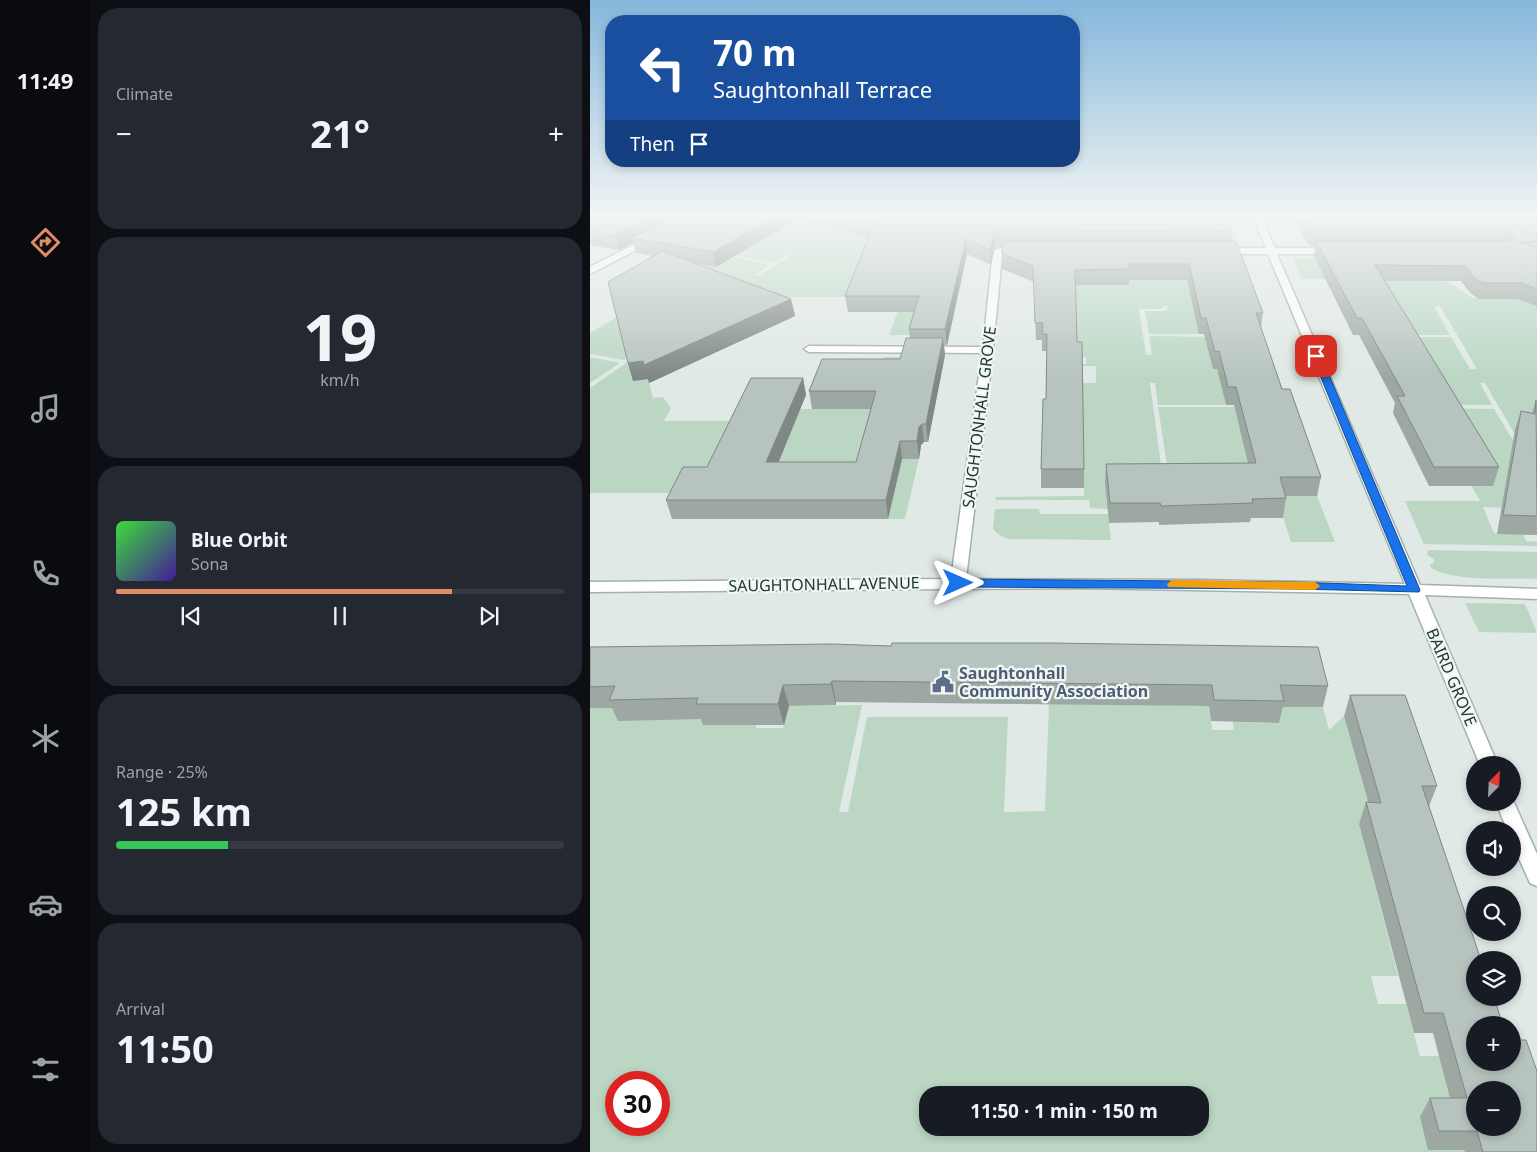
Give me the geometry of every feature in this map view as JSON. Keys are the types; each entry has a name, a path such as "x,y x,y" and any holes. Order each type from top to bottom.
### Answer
{"street":[{"name":"SAUGHTONHALL GROVE","path":"958,583 988,350 996,271"},
{"name":"BAIRD GROVE","path":"1280,271 1485,756"},
{"path":"809,349 988,350"},
{"name":"SAUGHTONHALL AVENUE","path":"590,587 958,583 1296,585 1537,594"},
{"path":"1509,811 1537,877"}],"green space":[{"path":"693,271 761,271 754,275 758,276 766,271 934,271 930,273 914,335 889,335 903,297 789,297 794,309 633,381 648,379 653,398 663,397 671,408 664,421 743,421 801,409 868,409 884,357 941,357 885,445 921,445 920,453 891,459 919,459 905,519 888,519 894,493 590,493 590,388 651,346 646,345 624,360 590,354 590,333"},
{"path":"1298,271 1368,271 1394,281 1446,281 1473,298 1508,299 1537,282 1537,417 1514,433 1485,383 1480,383 1492,405 1434,405 1395,337 1451,337 1470,369 1477,369 1440,306 1434,307 1450,335 1379,335 1362,279 1302,279"},
{"path":"1241,276 1199,334 1149,334 1145,311 1165,311 1169,306 1164,306 1161,309 1139,309 1146,355 1152,355 1149,336 1223,337 1217,369 1226,405 1158,405 1155,383 1150,383 1161,465 1167,465 1158,407 1235,407 1240,429 1317,496 1335,542 1291,542 1278,502 1108,509 1090,508 1089,500 995,500 996,497 1084,496 1080,383 1096,383 1096,366 1079,366 1079,364 1086,364 1086,357 1077,357 1047,288 1128,280"},
{"path":"590,357 620,363 590,383"},
{"path":"1428,408 1494,409 1517,447 1510,508 1483,507 1494,533 1523,534 1526,541 1537,542 1537,546 1424,544 1405,501 1480,501"},
{"path":"995,509 1039,509 1040,514 1108,514 1111,540 1008,539 993,529"},
{"path":"1428,550 1537,552 1537,579 1467,577 1441,572 1431,568 1430,564 1434,563 1434,559 1427,555"},
{"path":"1465,603 1525,604 1537,633 1479,632"},
{"path":"1049,703 1209,706 1212,730 1234,730 1230,706 1239,722 1279,723 1276,706 1323,707 1329,730 1344,716 1373,822 1359,822 1359,824 1398,976 1371,976 1378,1004 1406,1004 1420,1056 1439,1056 1440,1058 1456,1117 1428,1149 1464,1150 1465,1152 590,1152 590,708 761,706 756,728 783,728 789,706 862,705 839,812 848,812 867,717 1008,717 1004,812 1045,811"}],"building":[{"path":"628,271 715,271 791,299 644,365 643,361 628,363 608,282"},
{"path":"855,271 959,271 945,329 909,329 919,296 845,296"},
{"path":"1033,271 1075,271 1077,342 1082,342 1084,469 1041,469 1043,399 1046,399 1047,334 1042,334 1043,323 1035,323"},
{"path":"1191,271 1247,271 1263,313 1256,313 1282,389 1290,389 1321,477 1280,477 1286,498 1252,499 1253,503 1161,506 1160,503 1110,503 1106,464 1256,463 1236,387 1228,387 1219,351 1215,352 1206,318 1201,318"},
{"path":"1332,271 1379,271 1499,467 1434,467 1397,396 1405,396 1362,318 1357,318"},
{"path":"1469,271 1537,271 1537,289 1521,283 1483,283 1474,278"},
{"path":"906,338 943,338 926,424 922,424 919,427 917,441 900,441 886,500 666,500 683,467 707,467 751,378 803,378 766,462 856,462 876,391 809,391 822,359 900,359"},
{"path":"1536,400 1537,516 1503,515 1521,411 1535,414"},
{"path":"892,643 1318,647 1328,686 1280,685 1284,701 1214,700 1212,685 832,681 831,684 783,685 778,704 696,704 698,698 609,700 615,686 590,687 590,647 832,644 891,646"},
{"path":"1350,695 1405,695 1437,786 1422,786 1466,916 1466,941 1475,941 1478,951 1466,951 1466,1006 1497,1006 1500,1016 1466,1016 1466,1071 1521,1071 1521,1040 1526,1040 1537,1071 1537,1152 1483,1152 1478,1136 1521,1136 1521,1081 1466,1081 1466,1094 1443,1013 1424,1013 1366,802 1381,803"},
{"path":"1430,1098 1466,1098 1466,1131 1439,1131"}],"slow traffic":[{"path":"1172,584 1315,586"}],"place":[{"name":"Saughtonhall Community Association","path":"943,682"}],"route":[{"path":"958,583 1296,585 1414,590 1316,356"}]}
